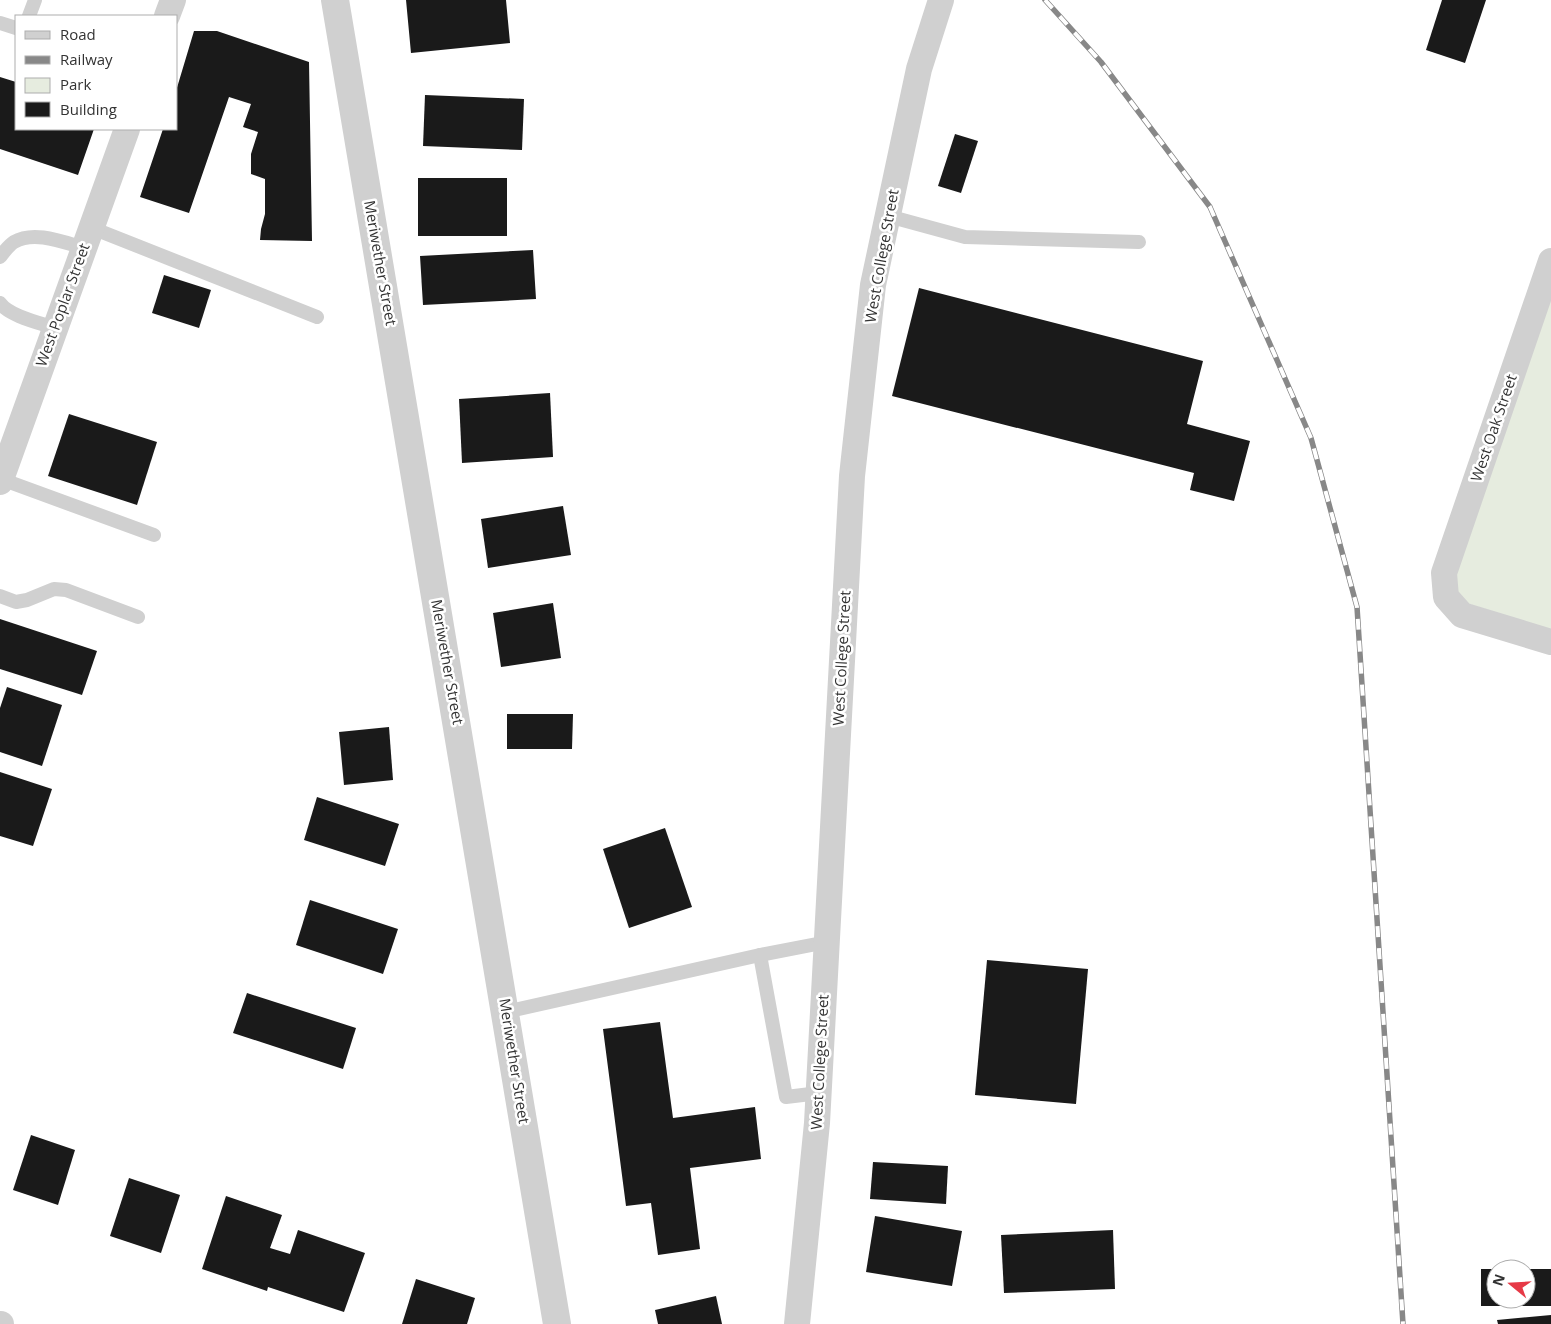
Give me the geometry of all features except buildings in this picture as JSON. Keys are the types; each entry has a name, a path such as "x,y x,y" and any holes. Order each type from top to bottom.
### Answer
{"street":[{"path":"167,15 173,0"},
{"name":"Meriwether Street","path":"336,0 557,1324"},
{"name":"West College Street","path":"797,1324 819,1093 852,476 873,285 919,69 941,0"},
{"name":"West Poplar Street","path":"0,481 127,130"},
{"name":"West Oak Street","path":"1551,261 1444,573 1446,596 1462,615 1551,642"}],"lane":[{"path":"29,15 35,0"},
{"path":"0,23 15,28"},
{"path":"888,216 965,237 1139,242"},
{"path":"0,257 13,243 23,238 88,238 317,317"},
{"path":"0,304 22,317 55,328"},
{"path":"0,481 154,535"},
{"path":"0,596 16,602 27,600 54,589 66,590 138,617"},
{"path":"505,1012 760,955 827,942"},
{"path":"760,955 786,1097 819,1093"}],"green space":[{"path":"1551,268 1551,630 1444,596"}],"railway":[{"path":"1045,0 1101,62 1210,207 1311,438 1357,607 1403,1324"}]}
